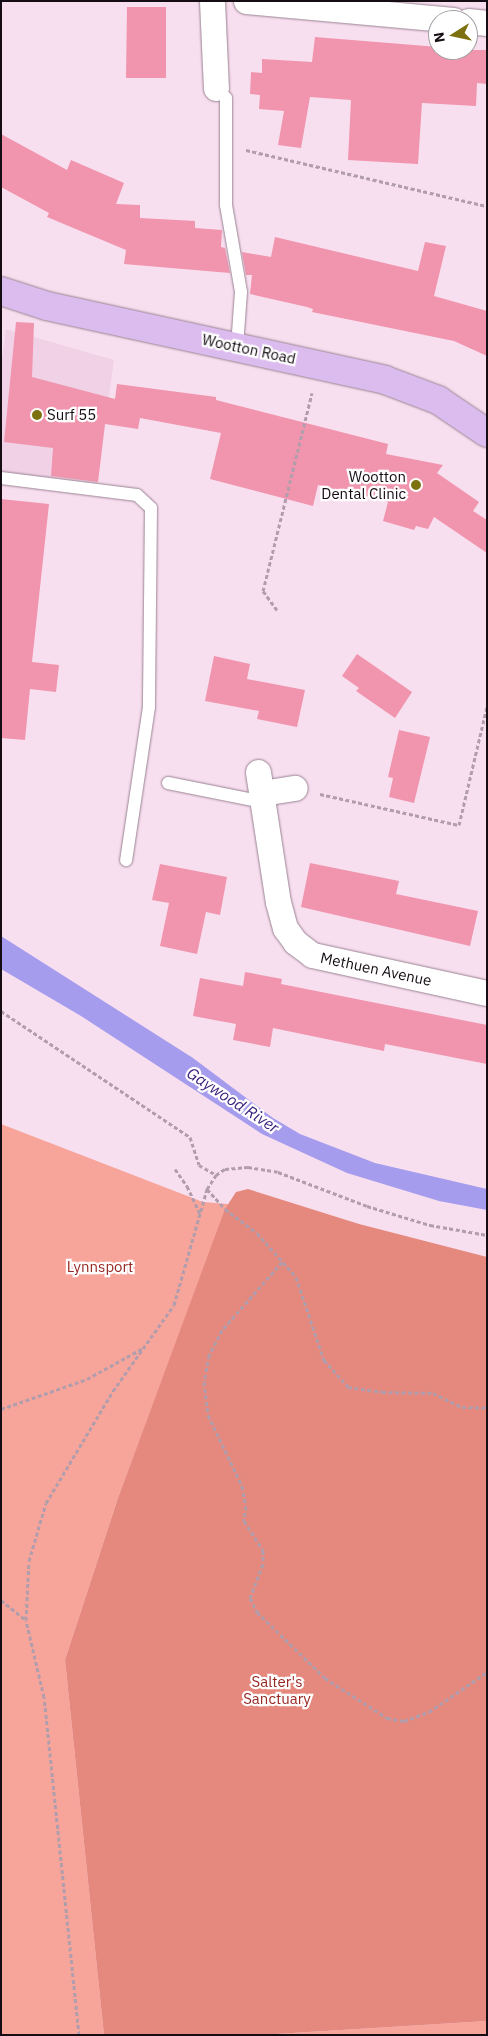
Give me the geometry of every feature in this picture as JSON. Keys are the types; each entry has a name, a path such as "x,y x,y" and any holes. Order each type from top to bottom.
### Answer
{"main road":[{"name":"Wootton Road","path":"1,291 47,306 237,346 385,380 438,400 487,433"}],"street":[{"path":"212,1 216,88"},
{"path":"246,1 428,18"},
{"path":"261,789 295,788"},
{"name":"Methuen Avenue","path":"261,789 278,902 285,928 295,942 312,955 487,993"}],"lane":[{"path":"216,88 226,98 226,205 241,292 237,346"},
{"path":"1,478 137,495 151,508 149,707 126,860"},
{"path":"168,784 261,789"}],"path":[{"path":"226,146 292,158 487,206"},
{"path":"277,610 263,591 319,364"},
{"path":"295,788 459,825 487,707"},
{"path":"1,1011 190,1137 199,1165 216,1174"},
{"path":"80,2035 44,1697 26,1620 29,1561 46,1503 112,1391 148,1345 174,1305 207,1189 216,1174 225,1169 248,1167 278,1172 367,1206 430,1225 487,1235"},
{"path":"175,1169 187,1186 200,1215"},
{"path":"207,1189 225,1209 257,1233 296,1277 324,1360 348,1387 382,1392 433,1393 462,1407 487,1408"},
{"path":"282,1262 222,1330 209,1355 204,1382 208,1415 242,1486 246,1506 244,1521 263,1550 263,1564 250,1598 257,1612 325,1678 387,1718 404,1720 429,1712 487,1672"},
{"path":"1,1409 87,1379 148,1345"},
{"path":"1,1600 26,1620"}],"shaded area":[{"path":"6,329 114,360 97,485 1,474 1,366"}],"green space":[{"name":"Lynnsport","path":"1,1124 203,1202 228,1204 118,1498 65,1660 104,2035 1,2035"},
{"name":"Salter's Sanctuary","path":"248,1189 359,1224 487,1257 487,2021 260,2035 104,2035 65,1660 118,1498 225,1209 236,1192"},
{"path":"487,2021 487,2035 260,2035"}],"water":[{"name":"Gaywood River","path":"1,936 193,1058 273,1118 300,1134 375,1163 487,1189 487,1210 439,1201 347,1173 262,1134 81,1016 1,969"}],"building":[{"path":"127,7 166,7 166,78 126,78"},
{"path":"315,37 428,46 428,60 478,60 478,50 487,50 487,84 477,83 476,106 422,103 418,164 348,160 351,100 310,97 301,148 278,145 284,111 259,109 260,95 250,94 251,72 262,73 262,59 312,62"},
{"path":"1,134 67,170 71,160 124,183 116,204 140,205 140,218 195,221 195,228 222,230 221,247 225,248 230,273 124,264 126,250 47,217 49,213 1,187"},
{"path":"275,237 418,271 425,242 446,246 434,296 487,311 487,356 454,341 312,312 313,309 307,307 250,294 252,275 246,275 242,252 271,257"},
{"path":"16,322 34,323 32,377 115,399 117,384 216,397 216,400 388,444 386,454 443,465 437,473 479,502 473,511 487,520 487,553 434,517 428,529 416,526 414,530 383,521 388,502 318,485 313,506 210,479 221,433 140,418 138,429 105,424 98,482 51,476 53,448 4,442"},
{"path":"1,499 49,504 32,662 59,665 56,692 30,689 25,740 1,738"},
{"path":"357,654 412,692 395,718 356,691 359,688 342,676"},
{"path":"214,656 250,664 247,679 305,690 297,727 257,719 259,711 205,701"},
{"path":"399,730 430,737 414,803 389,797 393,778 388,777"},
{"path":"310,863 399,881 396,894 478,911 470,946 301,907"},
{"path":"160,864 227,877 220,915 206,912 197,954 160,946 169,903 152,900"},
{"path":"245,972 282,979 281,984 487,1025 487,1064 385,1044 384,1051 273,1028 270,1047 233,1040 236,1024 193,1016 200,978 243,986"}],"place":[{"name":"Surf 55","path":"37,415"},
{"name":"Wootton Dental Clinic","path":"416,485"}]}
